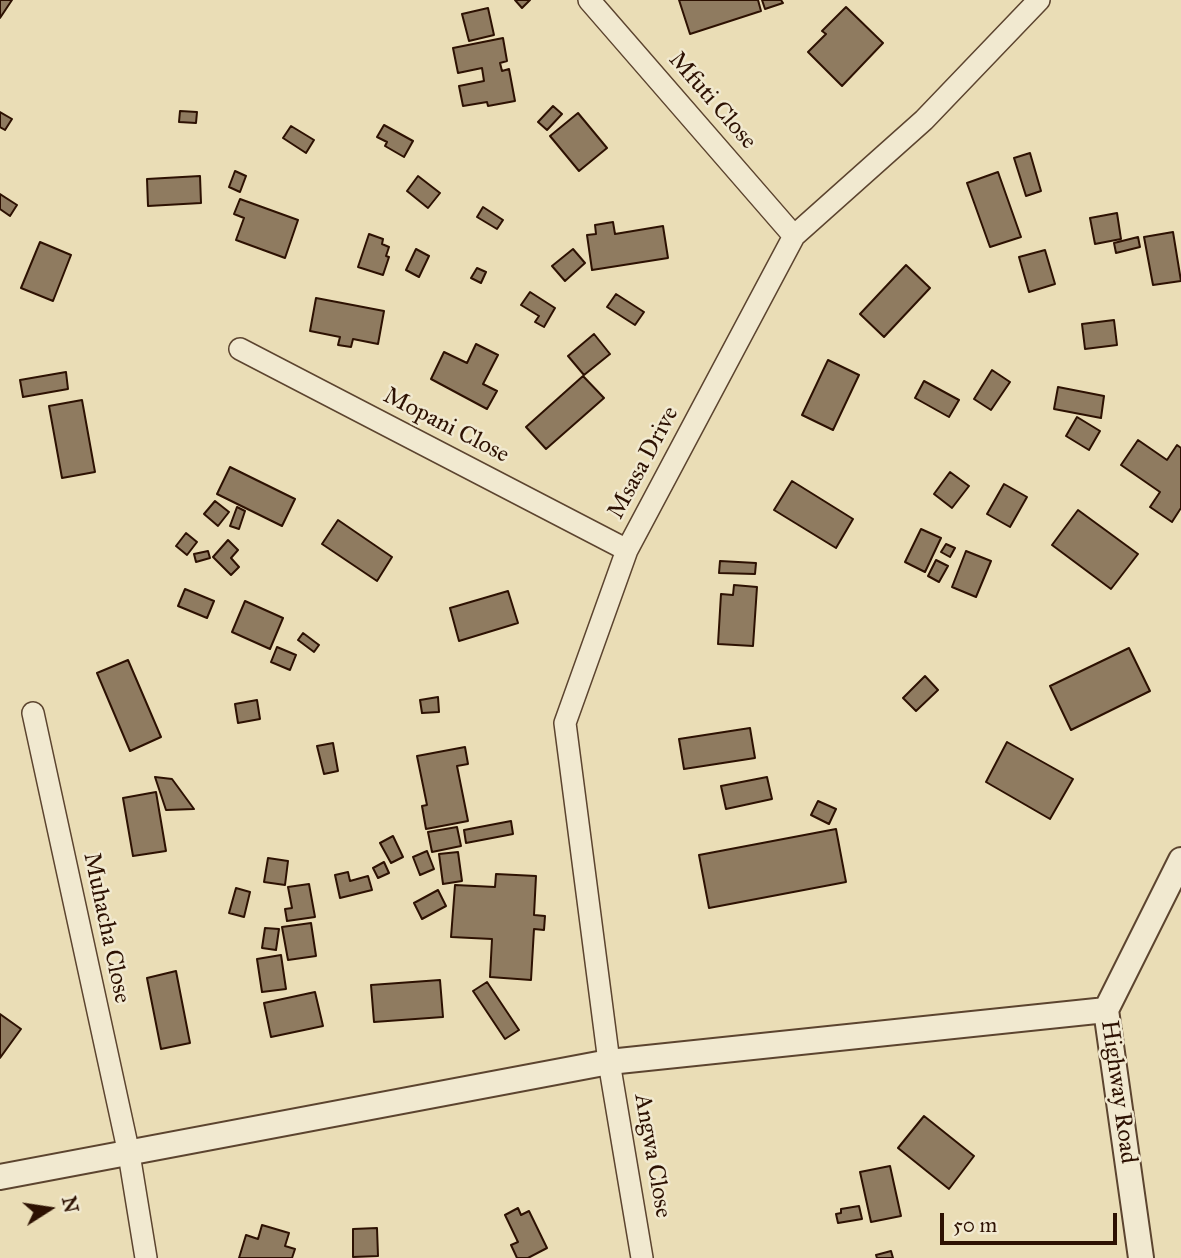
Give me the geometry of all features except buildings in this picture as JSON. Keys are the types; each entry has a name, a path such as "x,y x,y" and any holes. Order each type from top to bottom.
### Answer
{"street":[{"name":"Mfuti Close","path":"589,0 794,236"},
{"name":"Msasa Drive","path":"609,1062 565,723 627,550 794,236 924,120 1039,0"},
{"name":"Mopani Close","path":"240,349 627,550"},
{"name":"Muhacha Close","path":"33,713 129,1154 146,1258"},
{"name":"Highway Road","path":"1141,1258 1106,1010 1181,859"},
{"path":"0,1177 609,1062 1106,1010"},
{"name":"Angwa Close","path":"609,1062 642,1258"}]}
